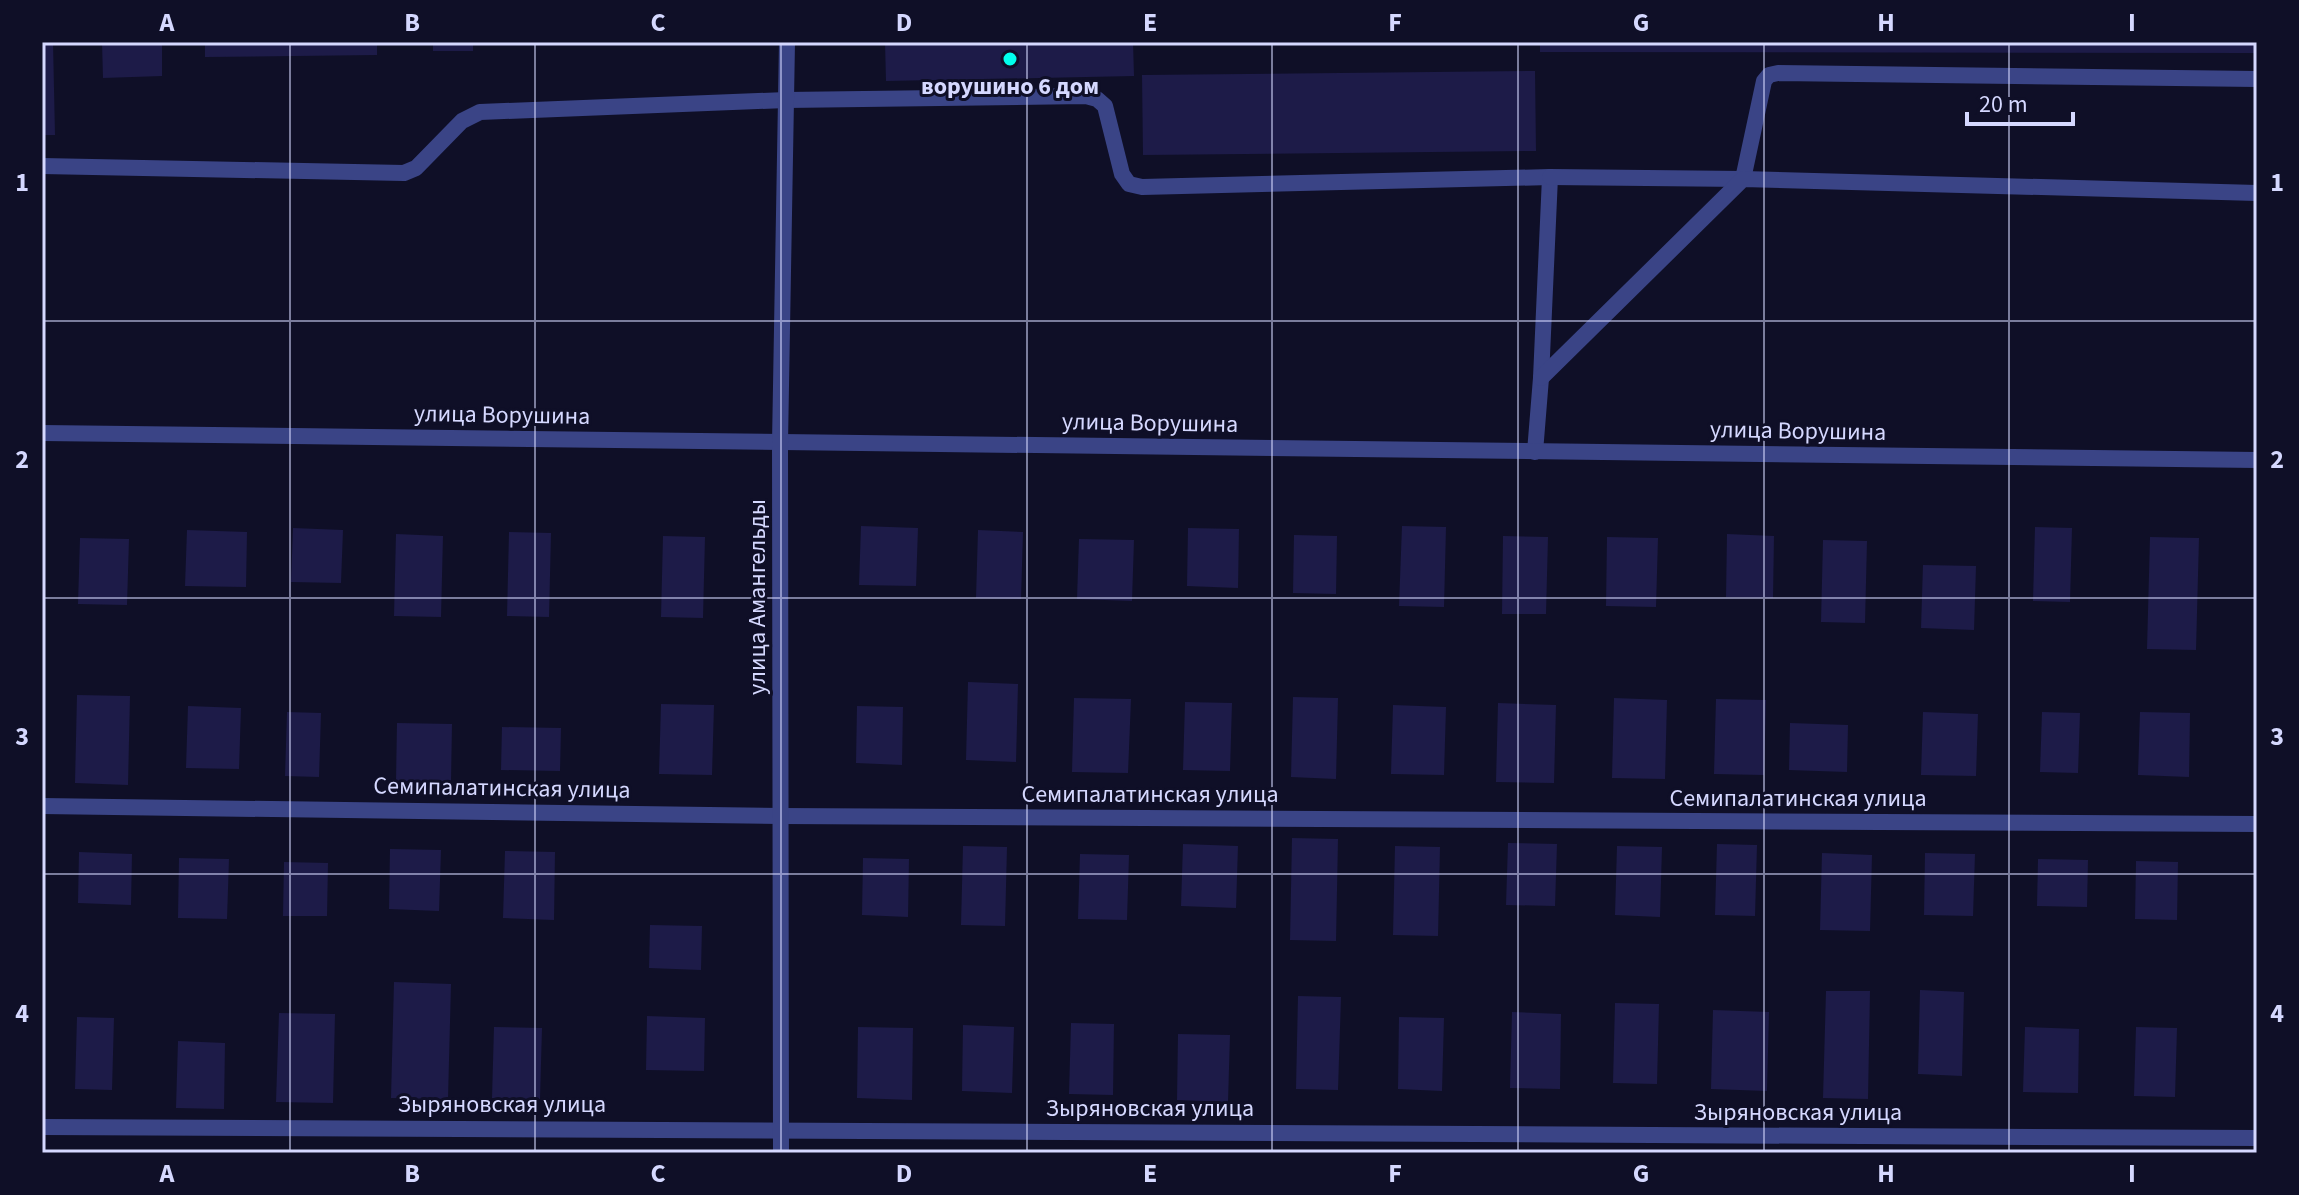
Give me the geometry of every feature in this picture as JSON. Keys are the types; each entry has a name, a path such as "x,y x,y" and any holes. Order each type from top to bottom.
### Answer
{"street":[{"name":"улица Амангельды","path":"781,1153 780,443 787,42"},
{"path":"1541,378 1743,179 1764,81 1769,75 2257,79"},
{"path":"42,166 404,173 416,168 462,121 480,112 786,100 1086,96 1097,99 1105,106 1122,174 1129,184 1142,187 1550,177 2257,193"},
{"path":"1535,452 1550,177"},
{"name":"улица Ворушина","path":"42,433 2257,460"},
{"name":"Семипалатинская улица","path":"42,806 781,816 2257,824"},
{"name":"Зыряновская улица","path":"42,1127 2257,1138"}],"building":[{"path":"42,42 53,42 55,135 42,135"},
{"path":"102,42 162,42 162,76 103,78"},
{"path":"205,42 377,42 377,55 205,57"},
{"path":"433,42 473,42 473,51 433,51"},
{"name":"ворушино 6 дом","path":"885,42 1133,42 1134,76 886,81"},
{"path":"1540,42 2257,42 2257,53 1540,52"},
{"path":"1535,71 1536,151 1143,155 1142,75"},
{"path":"861,526 918,528 916,586 859,585"},
{"path":"1402,526 1446,527 1444,607 1399,606"},
{"path":"2035,527 2072,528 2070,602 2033,601"},
{"path":"293,528 343,530 341,583 291,582"},
{"path":"1188,528 1239,529 1238,588 1187,586"},
{"path":"187,530 247,532 246,587 185,586"},
{"path":"978,530 1023,532 1021,599 976,598"},
{"path":"509,532 551,533 549,617 507,616"},
{"path":"396,534 443,536 441,617 394,616"},
{"path":"1727,534 1774,536 1773,598 1726,597"},
{"path":"1294,535 1337,536 1336,594 1293,593"},
{"path":"663,536 705,537 703,618 661,617"},
{"path":"1503,536 1548,537 1546,614 1502,614"},
{"path":"1607,537 1658,538 1656,607 1606,606"},
{"path":"2150,537 2199,538 2196,650 2147,649"},
{"path":"80,538 129,539 127,605 78,604"},
{"path":"1079,539 1134,540 1132,601 1077,599"},
{"path":"1823,540 1867,541 1865,623 1821,622"},
{"path":"1923,565 1976,566 1974,630 1921,628"},
{"path":"968,682 1018,684 1016,762 966,760"},
{"path":"77,695 130,696 128,785 75,783"},
{"path":"1293,697 1338,698 1336,779 1291,777"},
{"path":"1074,698 1131,699 1128,773 1072,772"},
{"path":"1614,698 1667,700 1665,779 1612,778"},
{"path":"1716,699 1766,700 1764,775 1714,774"},
{"path":"1185,702 1232,703 1230,771 1183,770"},
{"path":"1498,703 1556,705 1554,783 1496,782"},
{"path":"661,704 714,705 712,775 659,774"},
{"path":"1393,705 1446,707 1444,775 1391,774"},
{"path":"188,706 241,708 239,769 186,768"},
{"path":"857,706 903,707 902,765 856,763"},
{"path":"287,712 321,713 319,777 285,776"},
{"path":"1923,712 1978,714 1976,776 1921,775"},
{"path":"2042,712 2080,713 2078,773 2040,772"},
{"path":"2140,712 2190,713 2189,777 2138,775"},
{"path":"397,723 452,724 451,782 396,781"},
{"path":"1790,723 1848,725 1847,772 1789,770"},
{"path":"502,727 561,728 560,771 501,770"},
{"path":"1292,838 1338,839 1336,941 1290,940"},
{"path":"1508,843 1557,844 1555,906 1506,905"},
{"path":"1183,844 1238,846 1236,908 1181,906"},
{"path":"1717,844 1757,845 1755,916 1715,915"},
{"path":"963,846 1007,847 1005,926 961,925"},
{"path":"1395,846 1440,847 1438,936 1393,935"},
{"path":"1617,846 1662,847 1660,917 1615,915"},
{"path":"390,849 441,850 439,911 389,909"},
{"path":"505,851 555,852 554,920 503,918"},
{"path":"79,852 132,854 131,905 78,903"},
{"path":"1822,853 1872,855 1870,931 1820,930"},
{"path":"1925,853 1975,854 1973,916 1924,915"},
{"path":"1080,854 1129,855 1127,920 1078,919"},
{"path":"179,858 229,859 227,919 178,918"},
{"path":"863,858 909,859 908,917 862,915"},
{"path":"2038,859 2088,860 2087,907 2037,906"},
{"path":"2136,861 2178,862 2177,920 2135,919"},
{"path":"284,862 328,863 327,916 283,916"},
{"path":"650,925 702,926 701,970 649,968"},
{"path":"394,982 451,984 448,1099 391,1098"},
{"path":"1920,990 1964,992 1962,1076 1918,1074"},
{"path":"1826,991 1870,991 1868,1099 1823,1098"},
{"path":"1298,996 1341,997 1338,1090 1296,1089"},
{"path":"1615,1003 1659,1004 1657,1084 1613,1083"},
{"path":"1713,1010 1769,1012 1767,1091 1711,1089"},
{"path":"1512,1012 1561,1014 1560,1089 1510,1088"},
{"path":"279,1013 335,1014 333,1103 276,1102"},
{"path":"647,1016 705,1018 704,1071 646,1070"},
{"path":"77,1017 114,1018 112,1090 75,1089"},
{"path":"1399,1017 1444,1018 1442,1091 1398,1089"},
{"path":"1071,1023 1114,1024 1113,1095 1069,1094"},
{"path":"963,1025 1014,1027 1012,1093 962,1091"},
{"path":"494,1027 542,1028 540,1099 492,1098"},
{"path":"858,1027 913,1028 912,1100 857,1098"},
{"path":"2025,1027 2079,1029 2078,1093 2023,1092"},
{"path":"2136,1027 2177,1028 2175,1097 2134,1096"},
{"path":"1178,1034 1230,1035 1228,1102 1177,1100"},
{"path":"178,1041 225,1043 224,1109 176,1108"}],"place":[{"name":"ворушино 6 дом","path":"1010,59"}]}
